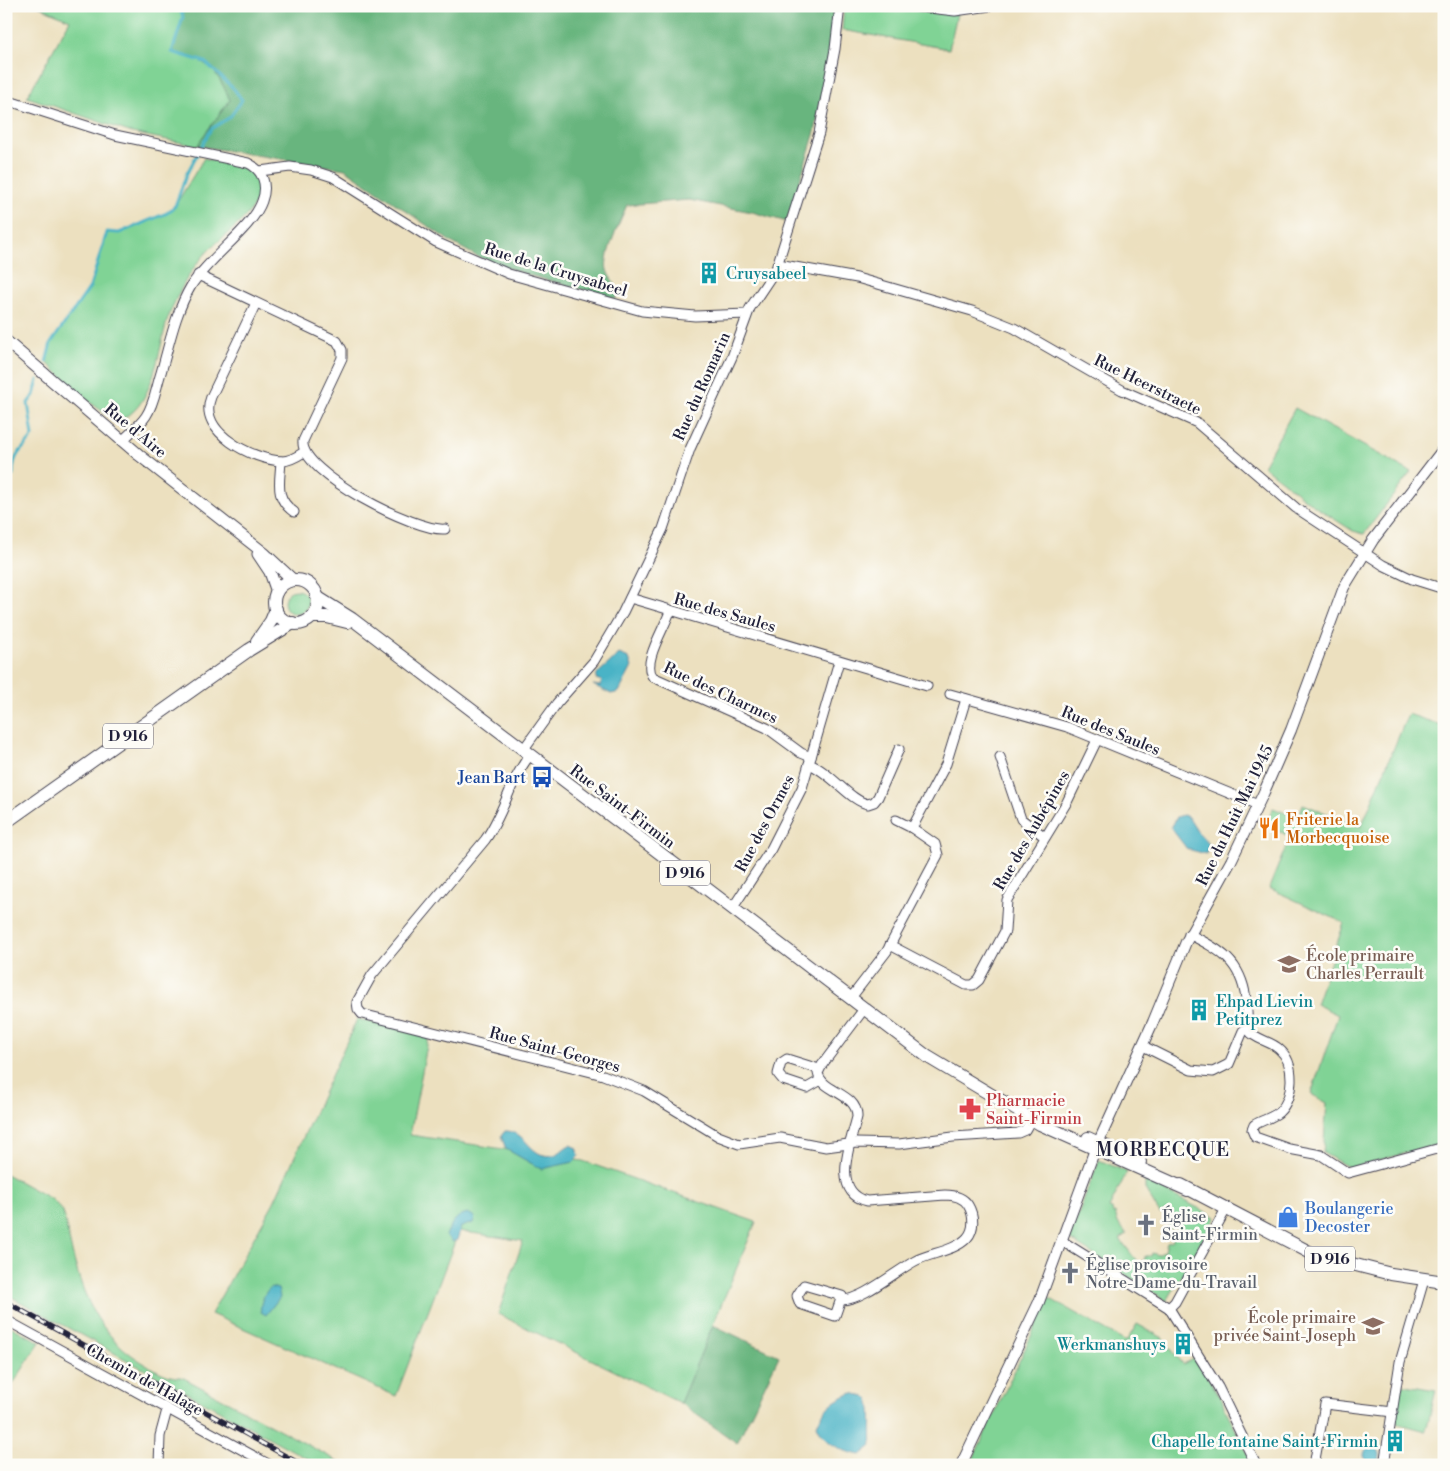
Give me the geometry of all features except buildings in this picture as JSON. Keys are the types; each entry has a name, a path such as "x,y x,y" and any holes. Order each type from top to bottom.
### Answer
{"main road":[{"name":"Rue d'Aire","path":"6,341 122,440 266,555 293,580"},
{"name":"Rue d'Aire","path":"247,541 265,564 277,592"},
{"path":"293,580 307,583 317,597 317,608 311,617 303,622 293,623 282,618 276,609 274,600 277,592 285,583 293,580"},
{"name":"Rue Saint-Firmin","path":"317,597 363,629 850,999 937,1062 1032,1117 1097,1146"},
{"name":"D 916","path":"249,650 269,625 276,609"},
{"name":"Rue Saint-Firmin","path":"311,617 331,617 363,629"},
{"name":"D 916","path":"6,822 249,650 293,623"},
{"name":"D 916","path":"1097,1146 1123,1153 1188,1190 1313,1254 1384,1273 1444,1282"}],"street":[{"name":"Rue du Romarin","path":"526,752 557,703 594,661 630,598 663,529 690,449 732,358 747,314 778,264 819,133 835,50 840,6"},
{"path":"912,6 955,11 990,6"},
{"path":"6,100 104,132 248,163 260,171 265,191 260,206 198,275 184,298 151,407 141,421 122,440"},
{"name":"Rue de la Cruysabeel","path":"260,171 290,167 311,170 333,177 441,244 508,274 642,311 695,316 747,314"},
{"name":"Rue Heerstraete","path":"778,264 857,278 972,311 1014,328 1122,390 1197,423 1216,437 1283,498 1396,572 1444,590"},
{"path":"198,275 334,339 342,350 340,362 303,441 304,452 314,464 354,494 428,528 445,529"},
{"path":"256,302 211,397 208,414 213,426 241,449 281,461 289,460 304,452"},
{"name":"Rue du Huit Mai 1945","path":"960,1465 1035,1312 1097,1146 1143,1046 1189,934 1231,861 1258,806 1291,730 1337,602 1364,552 1444,448"},
{"path":"281,461 280,498 294,512"},
{"name":"Rue des Saules","path":"630,598 927,686"},
{"name":"Rue des Charmes","path":"670,611 649,661 649,672 653,677 768,728 859,800 868,804 874,802 878,797 899,750"},
{"name":"Rue des Ormes","path":"732,909 774,843 799,795 839,660"},
{"name":"Rue des Saules","path":"950,694 1052,723 1258,806"},
{"path":"912,828 946,764 966,699"},
{"name":"Rue des Aubépines","path":"890,945 964,984 975,984 981,978 1005,932 1007,900 1067,802 1097,740"},
{"name":"Rue Saint-Georges","path":"526,752 498,820 485,840 372,975 357,1002 360,1012 370,1018 603,1075 644,1091 718,1136 734,1143 749,1144 780,1138 820,1147 851,1144 899,1144 953,1137 1018,1133 1025,1130 1032,1117"},
{"path":"1000,757 1021,819 1045,836"},
{"path":"850,999 890,945 938,852 935,844 912,828 896,820"},
{"path":"1189,934 1221,952 1236,969 1244,988 1248,1027 1251,1034 1282,1052 1288,1060 1292,1077 1281,1109 1277,1114 1256,1123 1252,1128 1253,1134 1289,1149 1321,1155 1342,1171 1353,1173 1444,1147"},
{"path":"841,1300 854,1298 914,1261 962,1242 971,1232 972,1222 967,1203 954,1196 867,1201 855,1196 849,1190 845,1180 857,1117 856,1108 851,1102 821,1080 818,1075 819,1069 864,1009"},
{"path":"1143,1046 1191,1070 1213,1072 1229,1064 1243,1031 1248,1027"},
{"path":"819,1069 788,1059 781,1063 778,1074 783,1080 807,1088 821,1080"},
{"path":"1169,1308 1175,1302 1226,1210"},
{"path":"1062,1240 1169,1308 1218,1388 1256,1465"},
{"path":"1384,1465 1402,1354 1424,1280"},
{"path":"804,1285 842,1296 841,1300 835,1316 804,1306 797,1299 800,1288 804,1285"},
{"name":"Chemin de Halage","path":"6,1320 270,1465"},
{"path":"1314,1465 1325,1404 1393,1412"},
{"path":"159,1465 160,1436 167,1410"}],"green space":[{"path":"38,6 179,6 183,17 172,52 202,62 208,66 219,78 230,100 198,146 132,133 27,97 70,20"},
{"path":"179,6 836,6 832,43 815,132 787,222 752,212 689,200 627,205 613,238 606,264 609,275 615,285 616,299 525,274 480,258 451,242 345,169 198,146 230,100 219,78 208,66 202,62 172,52 183,17"},
{"path":"844,6 896,6 930,13 957,14 949,49 842,30"},
{"path":"204,158 251,170 258,182 259,193 255,204 247,215 206,253 186,280 168,318 147,393 129,415 116,421 88,401 46,362 51,343 90,287 107,232 119,233 167,213 175,206"},
{"path":"1295,408 1411,472 1364,534 1353,531 1314,506 1263,466"},
{"path":"296,590 301,591 307,597 307,607 301,613 296,614 291,613 285,607 284,602 285,597 291,591"},
{"path":"1408,714 1444,726 1444,1143 1350,1168 1323,1153 1327,1103 1311,1094 1338,1015 1316,1004 1344,923 1269,888 1290,837 1266,824 1273,808 1298,818 1303,804 1361,827"},
{"path":"357,1019 429,1035 410,1135 583,1161 756,1222 680,1403 498,1314 523,1241 459,1231 396,1396 211,1314 274,1202"},
{"path":"1099,1160 1127,1172 1109,1208 1112,1209 1113,1214 1115,1213 1118,1223 1127,1234 1120,1239 1139,1264 1145,1259 1145,1256 1151,1256 1152,1253 1158,1255 1165,1251 1167,1243 1173,1241 1173,1235 1179,1231 1176,1226 1170,1230 1168,1226 1174,1223 1166,1210 1160,1214 1145,1189 1145,1181 1216,1217 1167,1301 1069,1239"},
{"path":"6,1174 53,1200 63,1212 73,1258 87,1299 97,1318 126,1351 159,1372 182,1377 345,1465 319,1465 6,1294"},
{"path":"1049,1298 1126,1342 1137,1324 1163,1338 1182,1364 1197,1358 1219,1396 1253,1465 970,1465"},
{"path":"6,1324 40,1342 6,1395"},
{"path":"713,1325 779,1356 737,1443 680,1403"},
{"path":"1400,1384 1436,1390 1426,1431 1396,1423"}],"water":[{"path":"619,654 629,658 632,667 619,692 611,694 593,685 600,686 602,681 596,679 597,674"},
{"path":"1183,815 1188,817 1209,844 1206,854 1187,849 1171,828 1177,817"},
{"path":"505,1131 519,1135 539,1153 545,1155 560,1152 570,1145 577,1148 579,1155 574,1162 541,1169 506,1149 501,1136"},
{"path":"468,1213 475,1217 473,1223 461,1227 457,1240 452,1242 446,1236 449,1228 457,1218"},
{"path":"271,1287 278,1289 280,1297 266,1315 261,1312 261,1305"},
{"path":"853,1393 868,1398 871,1408 872,1446 861,1455 847,1452 829,1442 817,1425 831,1405"},
{"path":"1372,1447 1378,1449 1380,1455 1378,1461 1372,1463 1366,1461 1364,1455 1366,1449"}],"waterway":[{"path":"46,362 51,343 90,287 107,232 119,233 167,213 175,206 187,173 211,129 230,117 242,100 234,89 205,62 172,52 183,17 179,6"},
{"path":"6,481 13,475 16,457 33,436 28,403 34,395 38,380"}],"railway":[{"path":"6,1302 302,1465"}],"place":[{"name":"Cruysabeel","path":"709,273"},
{"name":"Jean Bart","path":"542,777"},
{"name":"Friterie la Morbecquoise","path":"1269,828"},
{"name":"École primaire Charles Perrault","path":"1289,964"},
{"name":"Ehpad Lievin Petitprez","path":"1199,1010"},
{"name":"Pharmacie Saint-Firmin","path":"970,1109"},
{"name":"Boulangerie Decoster","path":"1288,1217"},
{"name":"Église Saint-Firmin","path":"1146,1225"},
{"name":"Église provisoire Notre-Dame-du-Travail","path":"1070,1273"},
{"name":"École primaire privée Saint-Joseph","path":"1373,1326"},
{"name":"Werkmanshuys","path":"1183,1344"},
{"name":"Chapelle fontaine Saint-Firmin","path":"1395,1441"}],"district":[{"name":"MORBECQUE","path":"1163,1149"}]}
